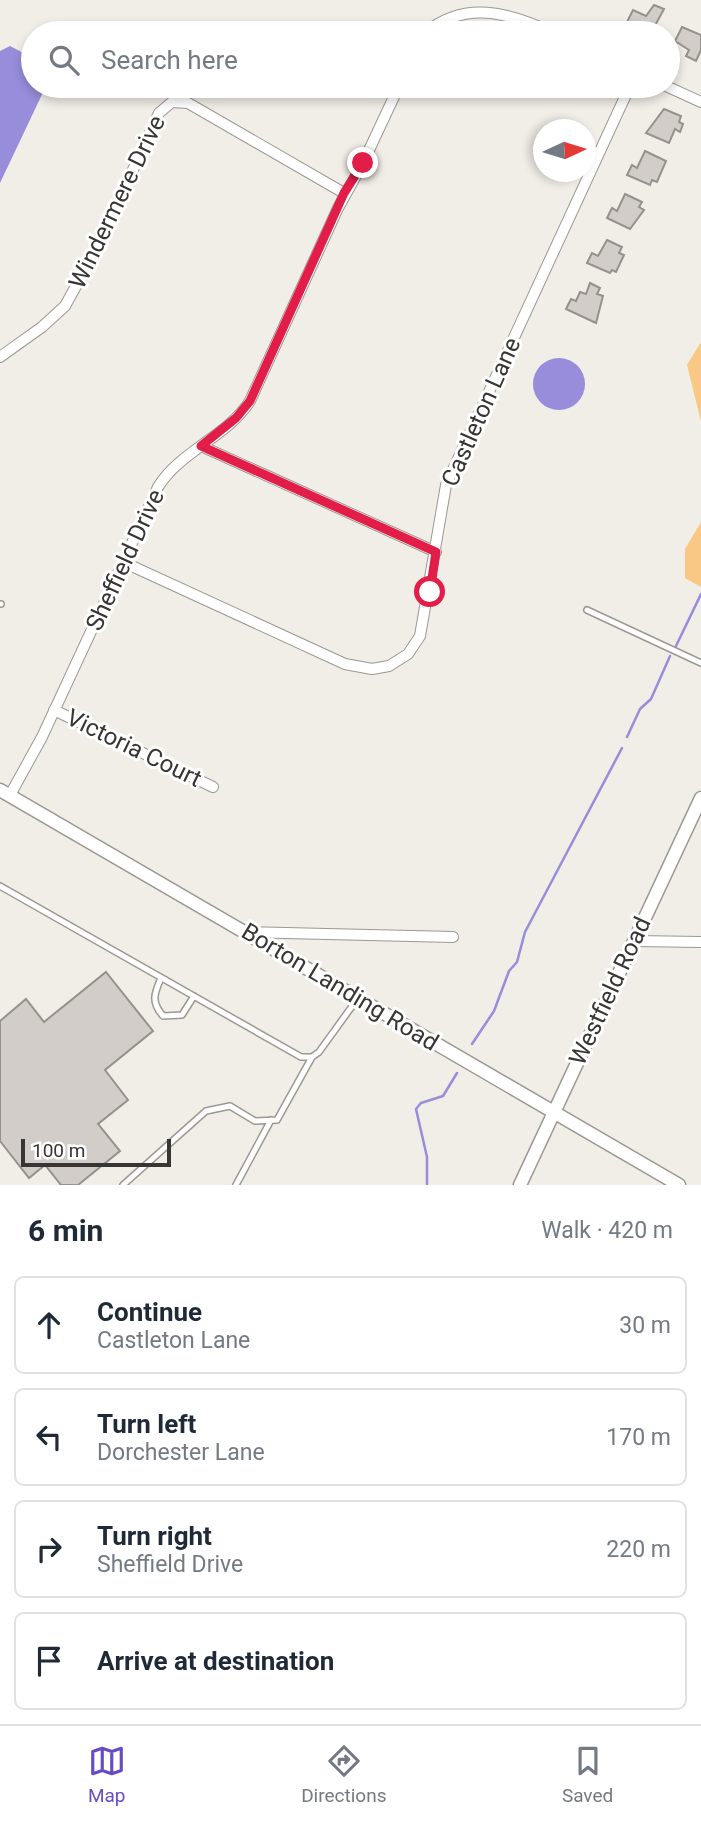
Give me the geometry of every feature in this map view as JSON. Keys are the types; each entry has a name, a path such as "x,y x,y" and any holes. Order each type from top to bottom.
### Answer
{"street":[{"path":"440,21 447,15 477,7 502,10 526,21"},
{"path":"680,92 701,102"},
{"name":"Sheffield Drive","path":"5,792 54,710 162,481 236,418 250,401 344,193 363,163 393,98"},
{"name":"Castleton Lane","path":"123,562 345,664 372,669 402,659 421,636 446,485 624,98"},
{"name":"Windermere Drive","path":"0,356 42,327 65,306 98,246 159,113 172,102 184,101 195,106 344,193"},
{"path":"201,446 436,552"},
{"name":"Victoria Court","path":"54,710 213,787"},
{"name":"Borton Landing Road","path":"5,792 679,1185"},
{"name":"Westfield Road","path":"520,1185 701,798"},
{"path":"247,932 453,937"},
{"path":"634,941 701,942"}],"lane":[{"path":"587,610 701,663"},
{"path":"0,886 301,1057 312,1057"},
{"path":"161,978 153,996 156,1008 163,1016 182,1015 194,996"},
{"path":"123,1185 206,1111 230,1106 255,1121 277,1120 312,1057 319,1052 358,998"},
{"path":"236,1185 271,1120"}],"shaded area":[{"path":"10,46 21,52 21,98 40,98 0,183 0,51"},
{"path":"701,342 701,421 687,365"},
{"path":"559,358 569,360 577,366 583,374 583,394 577,402 569,408 559,410 549,408 541,402 535,394 533,384 535,374 541,366 549,360"},
{"path":"701,522 701,587 685,578 685,549"}],"building":[{"path":"654,5 664,9 658,21 628,21 633,10 646,16"},
{"path":"682,27 701,35 701,50 696,61 686,56 689,50 680,44"},
{"path":"664,109 681,116 679,122 683,124 680,132 675,129 669,143 646,133"},
{"path":"645,151 666,161 657,182 652,180 650,185 627,175 632,165 637,168"},
{"path":"625,194 642,202 639,207 644,210 630,229 607,218 612,208 617,211"},
{"path":"607,240 622,247 619,253 624,255 616,272 612,270 610,273 587,263 592,253 598,256"},
{"path":"590,283 600,288 597,294 603,296 596,323 566,309 571,299 576,301 580,292 586,294"},
{"path":"106,972 153,1031 105,1070 128,1100 98,1124 120,1151 78,1185 61,1185 45,1165 29,1178 0,1141 0,1021 26,999 44,1022"}],"waterway":[{"path":"675,648 701,594"},
{"path":"627,737 640,709 651,699 670,656"},
{"path":"472,1044 494,1011 509,971 517,962 525,932 622,748"},
{"path":"427,1185 427,1157 416,1109 421,1103 443,1096 457,1073"}],"route":[{"path":"363,163 344,193 250,401 236,418 201,446 436,552 430,592"}]}
